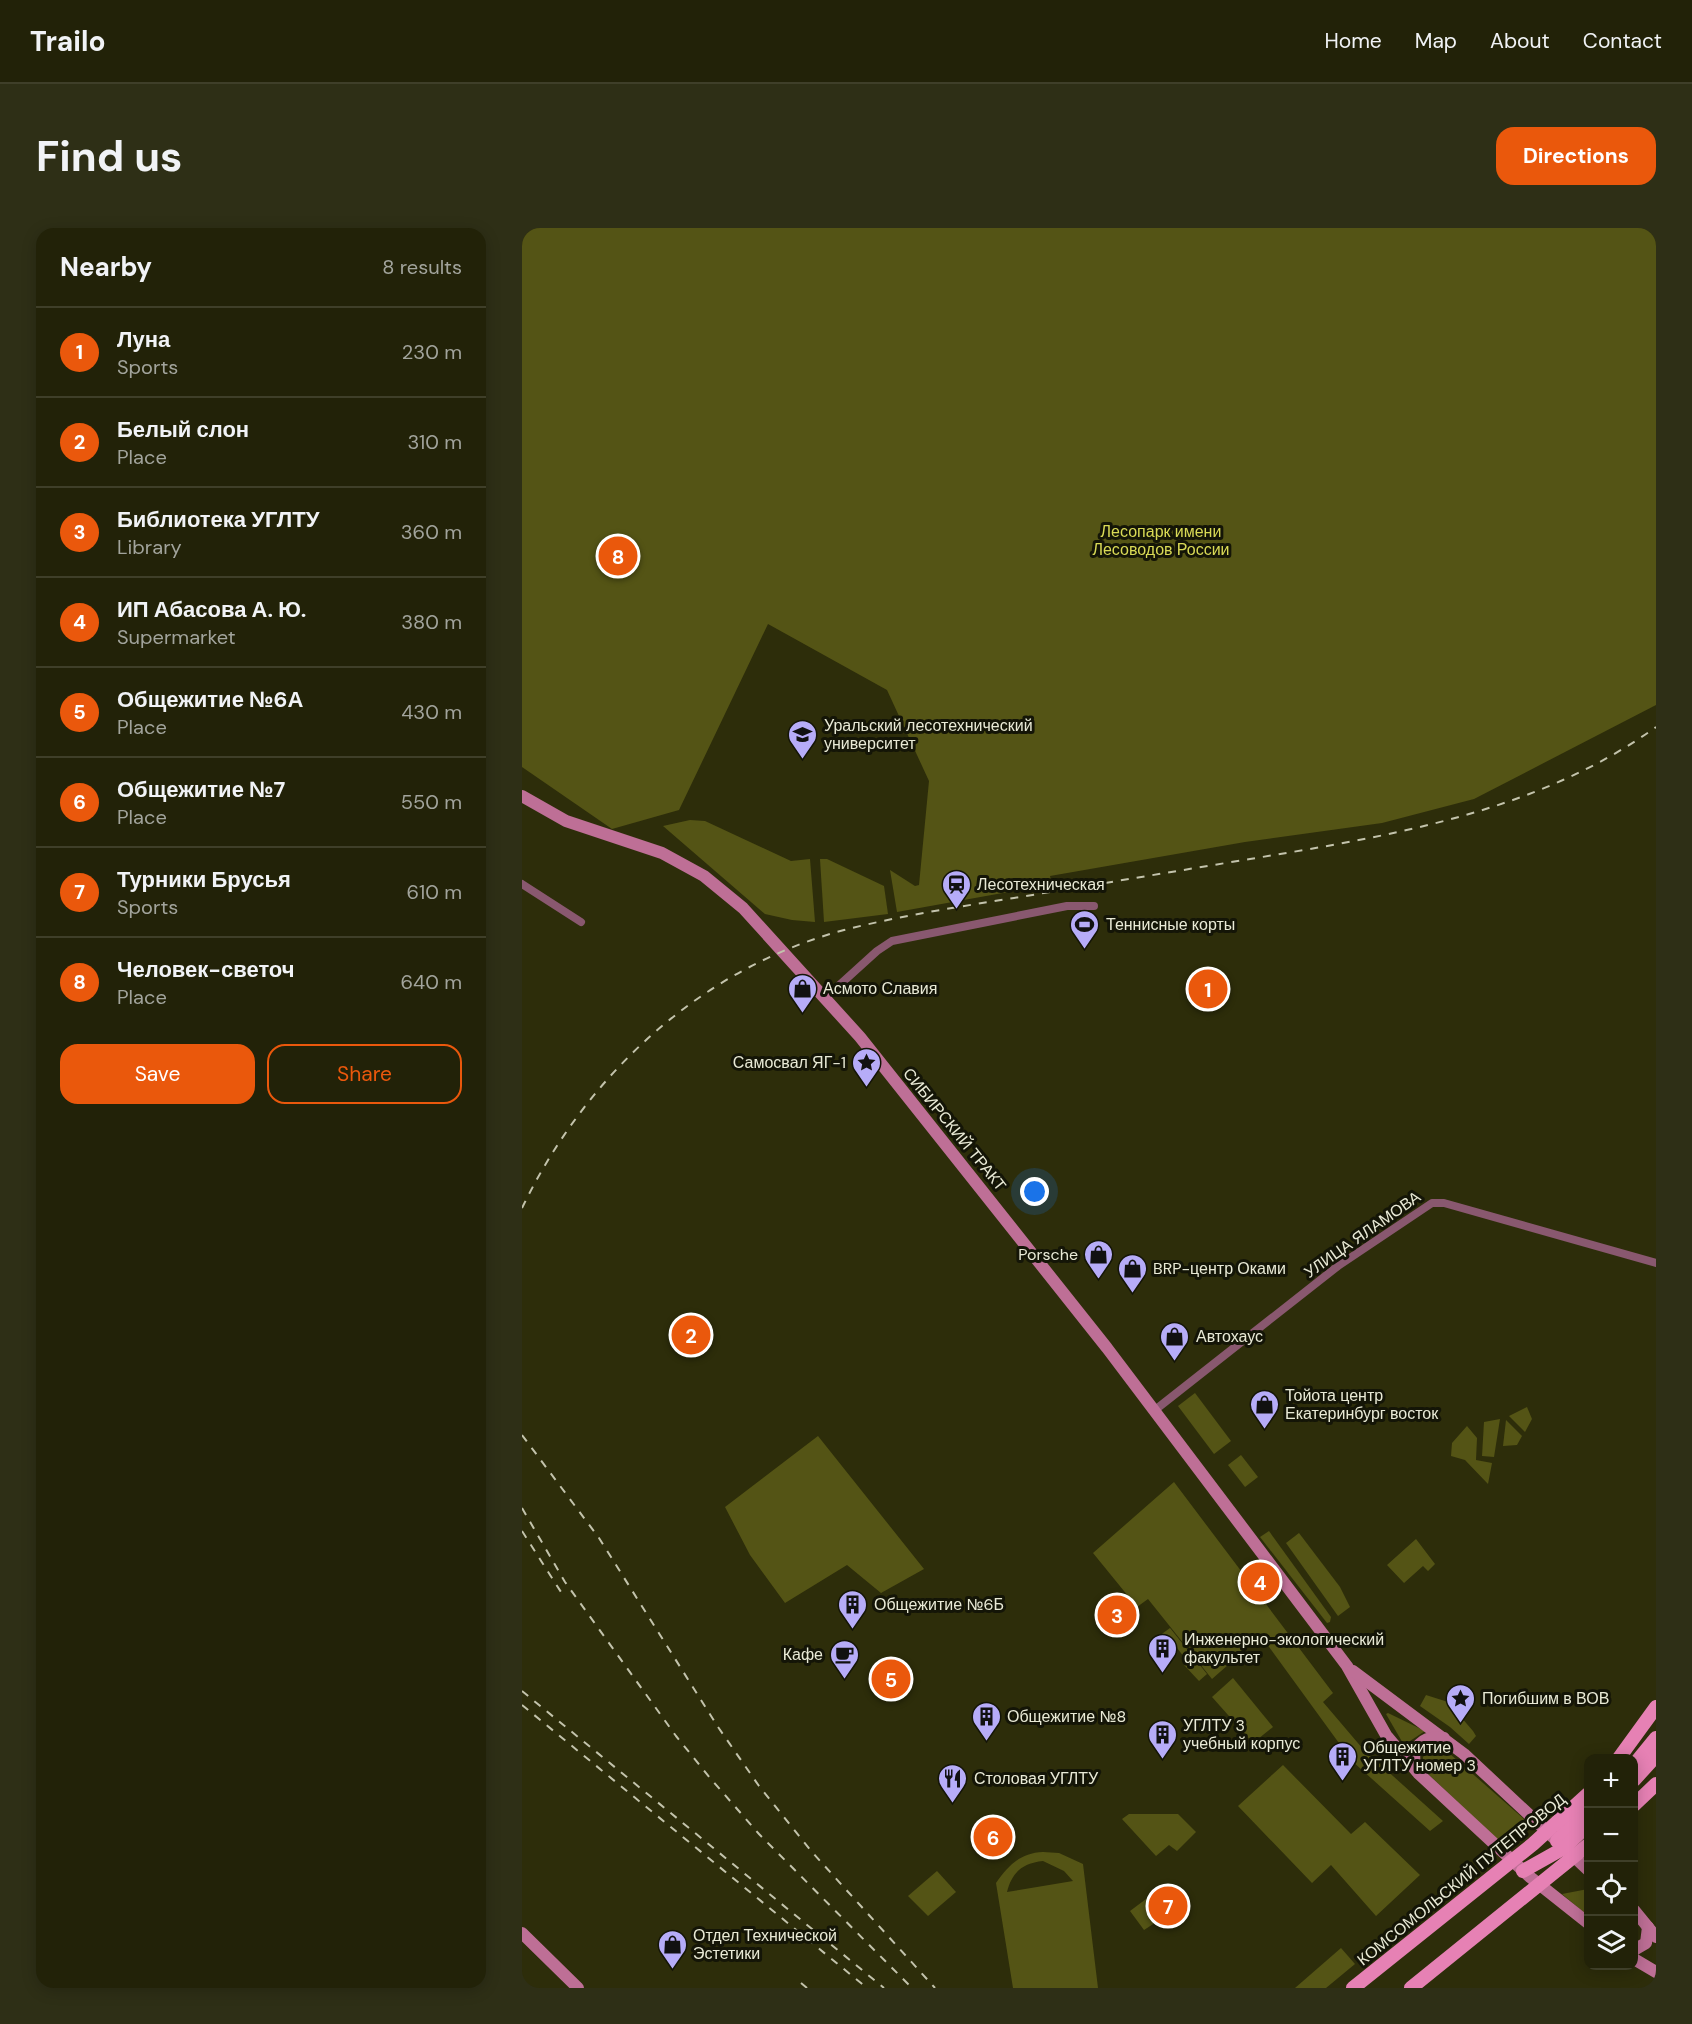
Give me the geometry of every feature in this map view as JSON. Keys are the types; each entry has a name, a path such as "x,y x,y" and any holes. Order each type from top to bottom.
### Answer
{"main road":[{"name":"СИБИРСКИЙ ТРАКТ","path":"522,796 566,821 662,853 704,876 743,908 860,1037 935,1128 1155,1410 1347,1666 1386,1735 1418,1773 1523,1871 1584,1920"},
{"name":"СИБИРСКИЙ ТРАКТ","path":"1347,1666 1444,1738 1584,1866"},
{"path":"1622,1754 1656,1707"},
{"path":"1377,1719 1383,1709 1411,1715"},
{"path":"1418,1773 1414,1754 1420,1742 1432,1737 1444,1738"},
{"path":"1638,1760 1656,1738"},
{"path":"1638,1776 1656,1756"},
{"path":"1638,1802 1656,1784"},
{"name":"КОМСОМОЛЬСКИЙ ПУТЕПРОВОД","path":"1353,1988 1533,1844 1584,1798"},
{"path":"1560,1844 1584,1815"},
{"path":"1560,1844 1584,1828"},
{"name":"КОМСОМОЛЬСКИЙ ПУТЕПРОВОД","path":"1523,1871 1560,1844"},
{"path":"1411,1988 1584,1848"},
{"path":"1638,1915 1656,1937"},
{"path":"1638,1947 1646,1942 1648,1927"},
{"path":"522,1933 578,1988"},
{"path":"1638,1961 1656,1972"}],"street":[{"path":"522,884 580,922"},
{"path":"824,999 877,951 892,941 1067,906 1094,906"},
{"name":"УЛИЦА ЯЛАМОВА","path":"1155,1410 1338,1266 1432,1203 1444,1203 1656,1263"}],"green space":[{"name":"Лесопарк имени Лесоводов России","path":"522,228 1656,228 1656,705 1474,799 1382,823 1245,842 1050,876 1052,884 897,912 890,870 915,886 919,885 929,781 887,690 768,624 679,810 612,829 522,767"},
{"path":"690,820 705,821 791,861 810,859 815,922 765,914 663,826"},
{"path":"820,859 827,859 884,886 888,914 824,922"},
{"path":"1195,1393 1231,1441 1214,1454 1178,1406"},
{"path":"1527,1407 1532,1419 1525,1432 1509,1416"},
{"path":"1500,1419 1494,1457 1482,1456 1484,1422"},
{"path":"1506,1420 1522,1436 1517,1445 1503,1446"},
{"path":"1467,1426 1477,1438 1476,1460 1492,1463 1488,1484 1465,1460 1451,1456 1452,1443"},
{"path":"818,1436 924,1569 881,1593 847,1565 785,1603 750,1555 725,1507"},
{"path":"1241,1455 1258,1477 1245,1487 1228,1465"},
{"path":"1174,1482 1333,1693 1323,1702 1363,1749 1443,1821 1430,1831 1352,1761 1261,1636 1212,1679 1148,1599 1137,1607 1093,1553"},
{"path":"1269,1531 1331,1617 1330,1622 1327,1623 1260,1537"},
{"path":"1299,1533 1340,1587 1350,1607 1338,1616 1286,1543"},
{"path":"1416,1539 1435,1564 1428,1571 1423,1566 1404,1583 1387,1565"},
{"path":"1170,1628 1207,1674 1199,1681 1184,1665 1188,1662 1177,1648 1172,1651 1159,1636"},
{"path":"1233,1678 1273,1727 1253,1743 1212,1697"},
{"path":"1426,1695 1448,1702 1476,1736 1469,1744 1420,1706"},
{"path":"1386,1714 1425,1731 1404,1745"},
{"path":"1440,1748 1450,1754 1532,1826 1504,1846 1423,1769 1423,1757 1429,1750"},
{"path":"1283,1765 1351,1834 1365,1822 1420,1875 1376,1916 1331,1865 1312,1883 1238,1806"},
{"path":"1129,1814 1178,1814 1196,1832 1177,1851 1169,1845 1156,1856 1122,1819"},
{"path":"1035,1853 1059,1853 1083,1864 1098,1988 1013,1988 996,1883 1016,1861","holes":["1043,1861 1064,1871 1073,1881 1007,1892 1015,1874 1024,1866"]},
{"path":"937,1871 956,1892 928,1916 908,1896"},
{"path":"1584,1890 1584,1913 1562,1894"},
{"path":"1154,1893 1158,1900 1165,1896 1179,1912 1170,1917 1166,1912 1167,1915 1144,1930 1130,1911"},
{"path":"1341,1948 1355,1964 1326,1988 1295,1988"}],"railway":[{"path":"522,1208 548,1160 579,1114 614,1072 653,1034 695,1000 742,971 791,948 844,930 907,916 1356,841 1409,830 1513,800 1562,780 1610,756 1656,727"},
{"path":"522,1435 599,1538 718,1727 759,1786 812,1852 935,1988"},
{"path":"522,1508 565,1582 676,1736 710,1778 759,1834 912,1988"},
{"path":"522,1531 561,1592"},
{"path":"522,1691 884,1988"},
{"path":"522,1705 867,1988"},
{"path":"801,1983 807,1988"}],"place":[{"name":"Человек-светоч","path":"618,556"},
{"name":"Уральский лесотехнический университет","path":"803,760"},
{"name":"Лесотехническая","path":"956,910"},
{"name":"Теннисные корты","path":"1085,950"},
{"name":"Луна","path":"1208,989"},
{"name":"Асмото Славия","path":"802,1014"},
{"name":"Самосвал ЯГ-1","path":"867,1088"},
{"name":"Porsche","path":"1099,1280"},
{"name":"BRP-центр Оками","path":"1132,1294"},
{"name":"Белый слон","path":"691,1335"},
{"name":"Автохаус","path":"1175,1362"},
{"name":"Тойота центр Екатеринбург восток","path":"1264,1430"},
{"name":"ИП Абасова А. Ю.","path":"1260,1582"},
{"name":"Библиотека УГЛТУ","path":"1117,1615"},
{"name":"Общежитие №6Б","path":"853,1630"},
{"name":"Инженерно-экологический факультет","path":"1163,1674"},
{"name":"Общежитие №6А","path":"891,1679"},
{"name":"Кафе","path":"844,1680"},
{"name":"Погибшим в ВОВ","path":"1461,1724"},
{"name":"Общежитие №8","path":"986,1742"},
{"name":"УГЛТУ 3 учебный корпус","path":"1162,1760"},
{"name":"Общежитие УГЛТУ номер 3","path":"1342,1782"},
{"name":"Столовая УГЛТУ","path":"953,1804"},
{"name":"Общежитие №7","path":"993,1837"},
{"name":"Турники Брусья","path":"1168,1906"},
{"name":"Отдел Технической Эстетики","path":"672,1970"}]}
